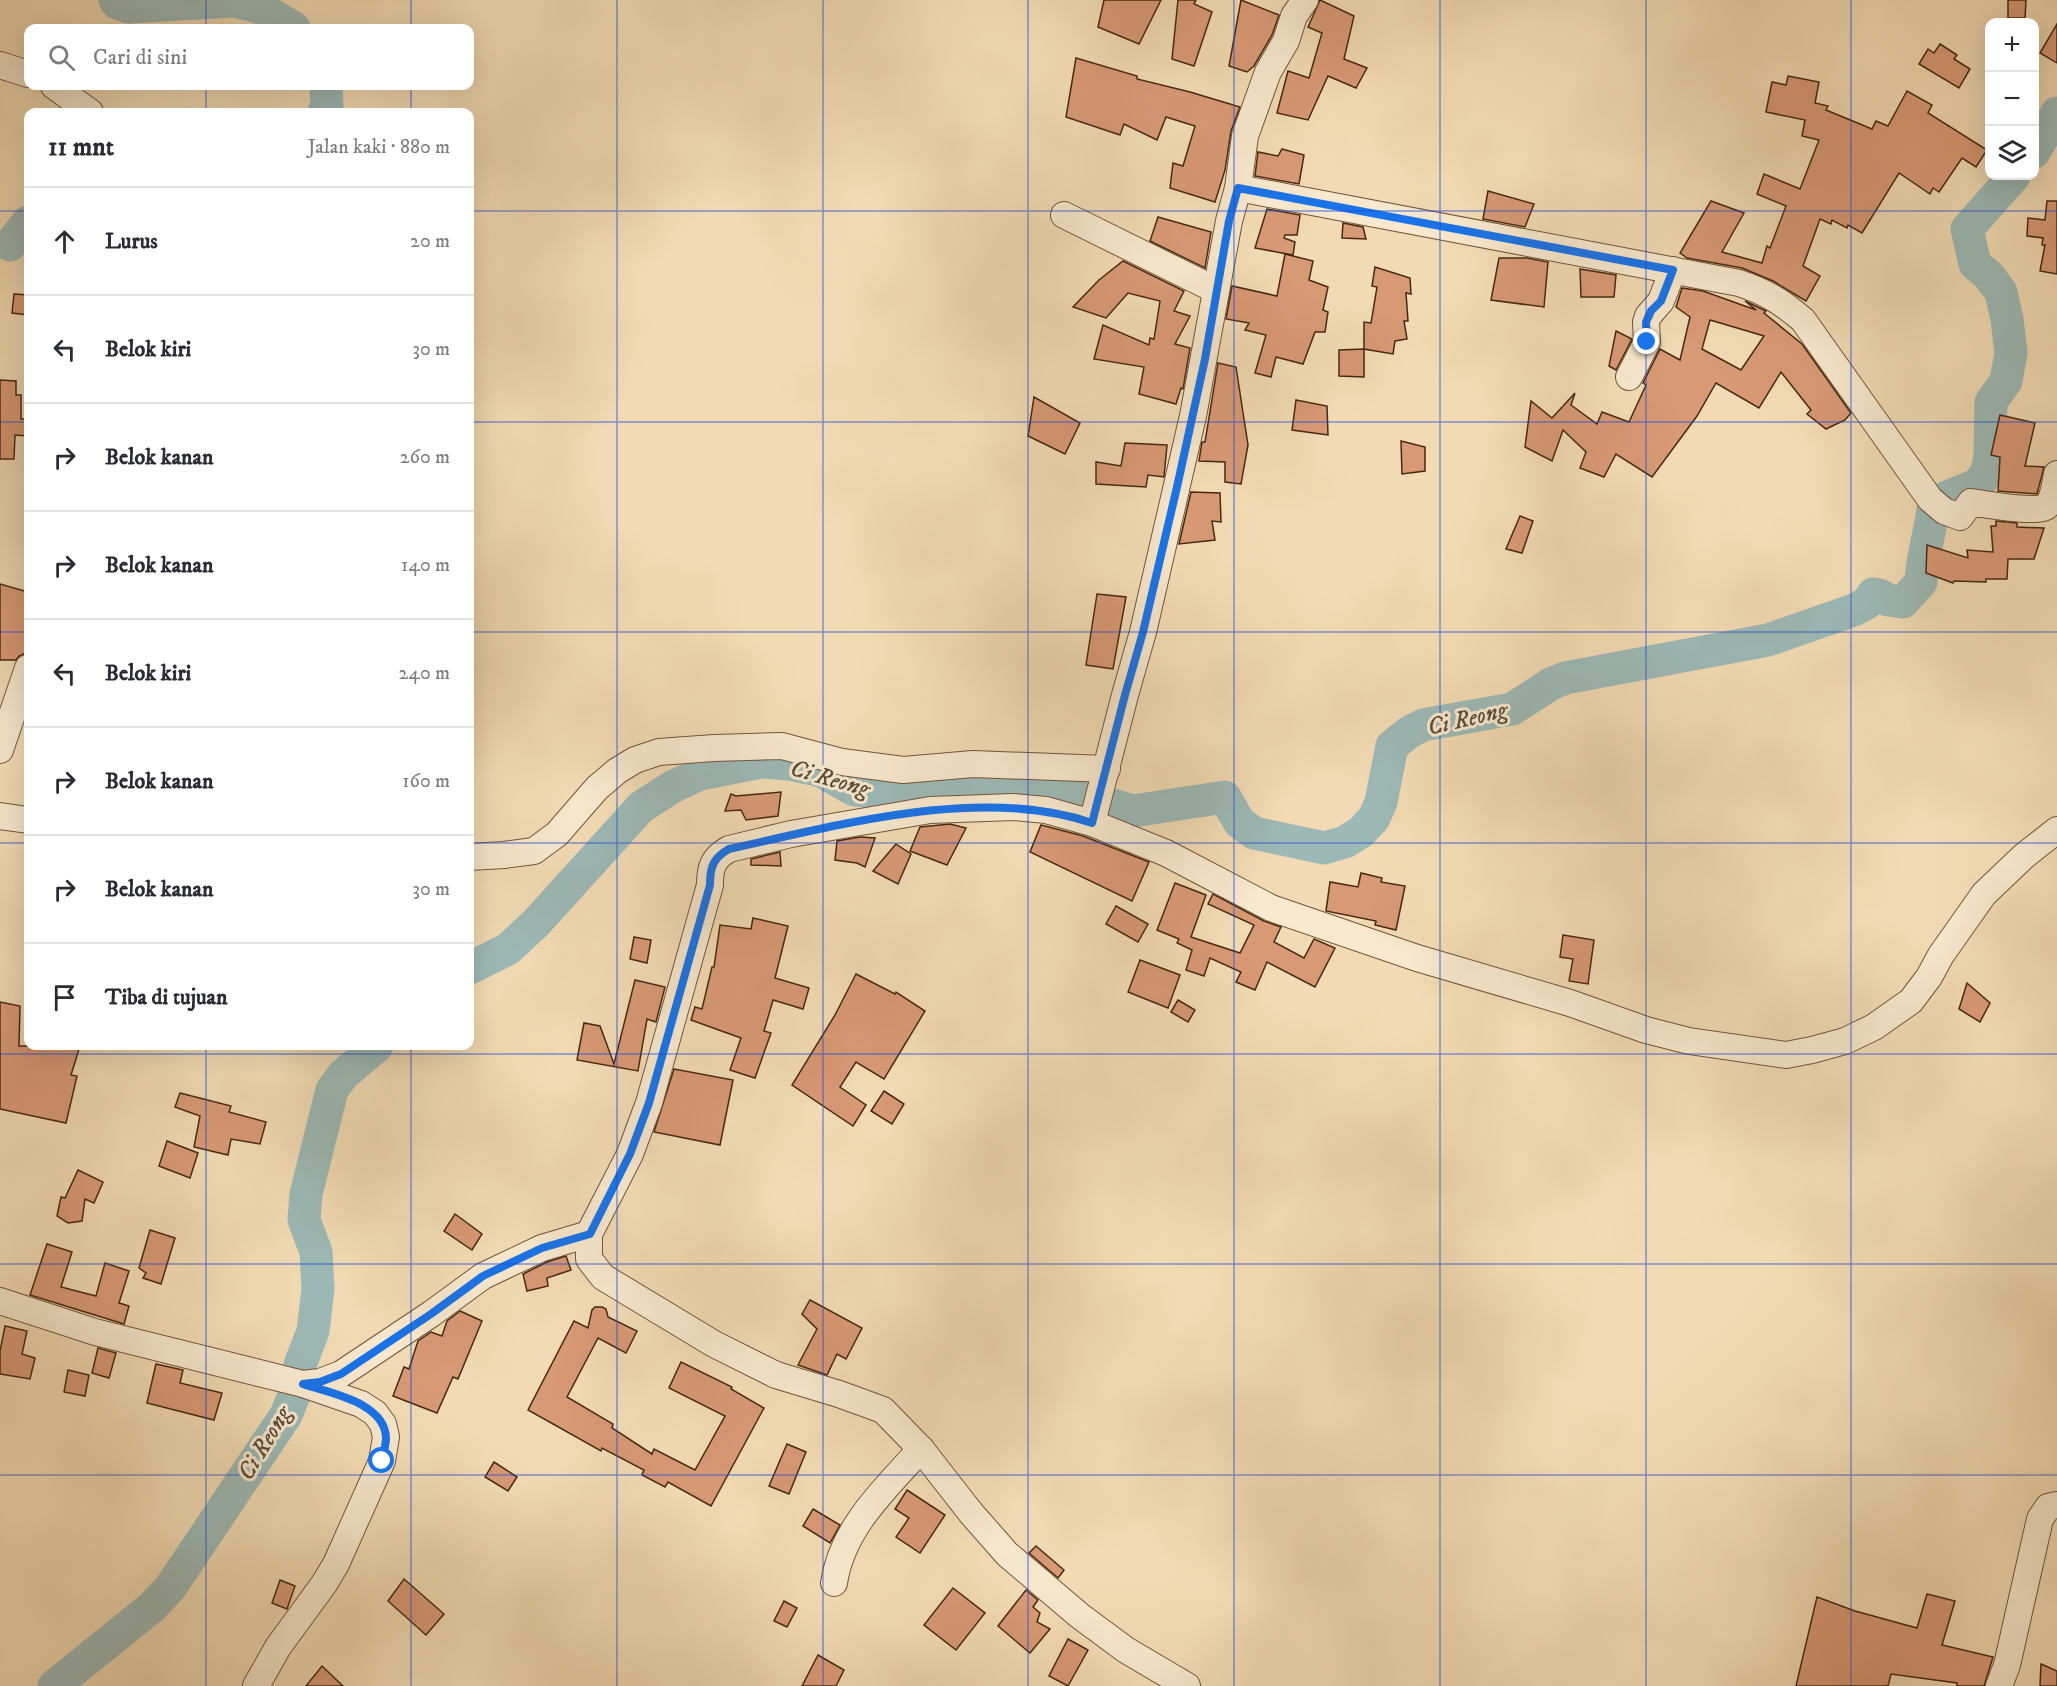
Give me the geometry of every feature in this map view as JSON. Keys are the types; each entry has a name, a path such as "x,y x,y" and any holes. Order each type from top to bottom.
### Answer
{"street":[{"path":"1094,815 1143,632 1177,487 1205,359 1229,221 1238,188 1245,136 1268,72 1286,41 1294,16 1305,0"},
{"path":"0,66 24,73"},
{"path":"60,90 84,108"},
{"path":"1238,188 1673,270 1758,289 1781,301 1803,320 1937,505 1960,517 1971,502 2050,510 2049,504 2057,474"},
{"path":"1064,215 1216,290"},
{"path":"1629,377 1647,342 1648,316 1661,301 1673,270"},
{"path":"0,750 24,680"},
{"path":"474,857 534,851 557,834 597,788 617,771 635,760 659,752 782,746 842,762 903,770 973,764 1106,774"},
{"path":"1187,1686 1126,1650 1080,1616 1007,1554 921,1449 883,1410 776,1375 714,1344 603,1277 589,1259 590,1234 630,1154 649,1103 710,885 710,866 720,854 729,849 791,834 930,810 1014,807 1094,815 1271,908 1417,958 1570,1003 1657,1033 1698,1043 1786,1055 1845,1041 1874,1027 1911,1001 1984,894 2024,856 2057,830"},
{"path":"0,816 24,819"},
{"path":"303,1384 320,1382 341,1374 483,1276 542,1248 590,1234"},
{"path":"0,1301 95,1332 303,1384 361,1404 375,1413 383,1424 386,1437 382,1461 336,1564 278,1647 256,1686"},
{"path":"834,1583 836,1566 844,1544 862,1516 921,1449"},
{"path":"1999,1686 2007,1665 2040,1520 2048,1507 2057,1505"}],"building":[{"path":"1104,0 1161,0 1139,44 1098,27"},
{"path":"1178,0 1196,0 1194,4 1212,12 1194,66 1172,59"},
{"path":"1241,0 1279,15 1272,35 1254,66 1247,72 1229,66"},
{"path":"1320,0 1354,16 1344,59 1367,68 1356,88 1328,76 1308,120 1277,113 1288,71 1309,78 1322,33 1308,27"},
{"path":"2008,0 2026,0 2025,18 2008,18"},
{"path":"2057,24 2057,63 2040,53"},
{"path":"1940,44 1957,55 1954,59 1970,69 1959,88 1919,64 1928,49 1934,53"},
{"path":"1076,58 1137,76 1137,79 1240,107 1231,131 1225,170 1215,202 1170,188 1173,163 1183,166 1195,126 1166,117 1157,140 1124,124 1120,135 1066,117"},
{"path":"1788,76 1819,82 1815,103 1828,106 1826,110 1872,129 1876,121 1888,126 1907,91 1932,105 1928,113 1985,149 1985,153 1976,167 1962,158 1939,192 1933,188 1930,194 1899,173 1862,233 1848,225 1847,228 1832,220 1831,224 1820,219 1803,266 1820,276 1806,301 1773,281 1742,268 1687,258 1680,253 1711,201 1744,213 1722,252 1762,263 1767,246 1770,248 1786,206 1757,194 1764,174 1800,189 1819,140 1802,136 1805,120 1766,112 1772,82 1786,85"},
{"path":"1282,149 1304,155 1299,184 1255,176 1258,152 1278,156"},
{"path":"1488,191 1534,204 1525,227 1483,219"},
{"path":"2047,201 2057,201 2057,274 2040,271 2045,245 2042,245 2043,238 2027,236 2028,218 2045,220"},
{"path":"1267,209 1300,215 1297,235 1285,235 1284,238 1295,242 1293,255 1255,248"},
{"path":"1158,217 1211,232 1205,268 1150,241"},
{"path":"1343,223 1363,227 1366,239 1342,238"},
{"path":"1285,254 1313,261 1309,280 1328,287 1323,310 1328,312 1325,332 1315,332 1303,364 1276,357 1271,377 1255,373 1266,335 1245,330 1249,323 1226,319 1232,286 1277,296"},
{"path":"1499,258 1527,258 1548,262 1544,307 1491,300"},
{"path":"1123,261 1184,291 1174,311 1190,316 1175,344 1190,348 1183,389 1181,388 1176,404 1139,394 1144,367 1094,359 1103,325 1149,345 1150,338 1154,339 1160,301 1128,293 1106,318 1073,307 1099,280"},
{"path":"1375,267 1410,278 1411,294 1406,293 1408,321 1404,321 1407,339 1395,341 1393,354 1364,349 1364,322 1371,323 1377,287 1372,286"},
{"path":"1580,269 1616,275 1614,297 1581,297"},
{"path":"1682,288 1703,291 1756,310 1745,301 1766,311 1764,313 1802,344 1851,413 1845,420 1826,429 1807,414 1811,410 1781,372 1759,408 1716,383 1697,416 1652,477 1616,454 1604,477 1580,468 1586,452 1563,430 1552,461 1525,447 1531,401 1552,418 1575,393 1571,405 1597,424 1602,412 1629,422 1646,385 1643,383 1660,349 1680,360 1690,317 1676,307","holes":["1710,320 1764,336 1741,370 1702,349"]},
{"path":"14,294 24,295 24,314 12,313"},
{"path":"1616,331 1632,339 1616,370 1609,366"},
{"path":"1364,349 1364,377 1339,376 1339,350"},
{"path":"1218,363 1236,367 1248,445 1241,484 1225,482 1225,462 1199,461 1202,442 1205,442"},
{"path":"0,380 16,381 16,395 21,395 24,436 15,435 14,459 0,459"},
{"path":"1034,397 1080,423 1065,454 1028,436"},
{"path":"1296,400 1327,406 1328,435 1292,430"},
{"path":"2000,415 2035,423 2025,466 2044,467 2037,494 1998,491 2000,457 1991,455"},
{"path":"1401,441 1425,447 1425,471 1402,474"},
{"path":"1125,443 1167,445 1164,477 1148,475 1146,487 1096,484 1096,462 1121,466"},
{"path":"1191,492 1220,493 1221,522 1212,521 1215,540 1179,544"},
{"path":"1520,516 1533,521 1522,553 1506,549"},
{"path":"1996,521 2017,523 2017,527 2044,528 2034,559 2008,559 2007,579 1986,579 1986,582 1954,581 1953,583 1926,573 1927,545 1968,558 1967,550 1993,552 1991,526 1996,526"},
{"path":"0,584 24,591 24,654 16,660 0,660"},
{"path":"1097,594 1126,597 1113,669 1086,665"},
{"path":"781,792 778,816 746,820 741,810 725,811 731,794 736,796"},
{"path":"950,824 966,828 947,865 910,851 920,827"},
{"path":"1041,825 1083,836 1149,862 1132,901 1030,852"},
{"path":"860,837 875,838 865,867 857,863 835,860 837,841"},
{"path":"896,844 911,854 898,884 873,871"},
{"path":"780,852 781,866 751,865 751,859"},
{"path":"1361,873 1382,878 1381,882 1405,886 1396,930 1375,925 1376,921 1326,911 1330,882 1358,887"},
{"path":"1175,883 1206,895 1191,937 1240,953 1254,925 1208,904 1213,894 1264,921 1281,927 1274,942 1304,958 1314,939 1335,948 1315,987 1267,962 1255,990 1236,982 1241,972 1210,958 1204,976 1186,970 1192,950 1177,943 1179,939 1157,930"},
{"path":"1116,906 1148,924 1138,942 1106,924"},
{"path":"753,918 788,926 775,978 809,988 803,1009 773,1000 764,1031 771,1033 755,1078 730,1070 741,1038 691,1020 695,1007 702,1009 712,967 714,967 720,925 751,929"},
{"path":"1563,935 1594,940 1588,984 1569,981 1573,959 1560,957"},
{"path":"634,937 651,940 647,963 630,959"},
{"path":"1140,960 1180,975 1168,1008 1128,992"},
{"path":"856,974 895,994 896,992 925,1011 884,1079 856,1062 840,1087 866,1105 853,1126 792,1085 835,1015"},
{"path":"635,980 665,987 656,1022 647,1019 638,1071 577,1060 584,1023 600,1026 614,1064"},
{"path":"1967,983 1990,1003 1980,1022 1959,1009"},
{"path":"1178,1000 1195,1010 1188,1022 1171,1012"},
{"path":"0,1002 20,1006 19,1046 24,1046 24,1050 79,1050 71,1075 77,1076 66,1123 0,1109"},
{"path":"674,1069 733,1080 720,1145 654,1132"},
{"path":"884,1091 904,1104 892,1124 871,1111"},
{"path":"180,1093 231,1106 229,1112 266,1122 260,1144 231,1139 228,1155 194,1147 200,1116 175,1107"},
{"path":"167,1141 198,1153 190,1178 159,1166"},
{"path":"78,1170 103,1182 94,1203 85,1199 82,1221 68,1223 57,1216 61,1197 65,1198"},
{"path":"455,1214 482,1234 472,1250 444,1231"},
{"path":"150,1230 175,1238 161,1284 143,1278 146,1273 139,1268"},
{"path":"47,1244 72,1252 61,1287 96,1296 105,1263 129,1271 119,1303 129,1306 124,1324 30,1295"},
{"path":"566,1256 571,1270 547,1278 548,1286 527,1291 523,1274 547,1262"},
{"path":"810,1300 862,1328 846,1359 837,1354 827,1375 798,1365 817,1329 802,1314"},
{"path":"595,1307 606,1309 608,1317 637,1331 626,1353 598,1338 567,1397 613,1424 612,1428 652,1454 654,1449 695,1470 725,1416 669,1388 681,1362 732,1387 731,1389 764,1408 711,1506 668,1482 665,1487 642,1475 644,1470 602,1448 601,1451 528,1410 574,1321 588,1328 592,1310"},
{"path":"460,1311 482,1321 458,1379 453,1377 437,1413 393,1396 404,1367 409,1369 418,1341 431,1332 442,1336 447,1321"},
{"path":"5,1326 27,1331 22,1354 35,1358 30,1379 0,1374 0,1351"},
{"path":"98,1348 116,1353 109,1378 92,1373"},
{"path":"156,1364 183,1370 180,1383 222,1393 214,1420 147,1403"},
{"path":"68,1370 89,1375 85,1396 64,1392"},
{"path":"787,1444 806,1452 789,1494 769,1486"},
{"path":"494,1462 517,1477 508,1491 485,1477"},
{"path":"907,1490 945,1515 920,1553 896,1537 909,1518 895,1509"},
{"path":"813,1509 840,1525 830,1543 803,1526"},
{"path":"1036,1546 1064,1570 1058,1578 1029,1553"},
{"path":"404,1579 444,1614 426,1635 388,1601"},
{"path":"280,1580 295,1586 287,1609 272,1603"},
{"path":"953,1588 985,1613 956,1650 924,1625"},
{"path":"1026,1590 1038,1600 1033,1607 1040,1613 1037,1622 1050,1629 1030,1653 998,1626"},
{"path":"1927,1594 1955,1601 1942,1645 1993,1657 1984,1686 1957,1686 1957,1683 1891,1674 1888,1686 1796,1686 1817,1597 1855,1611 1917,1628"},
{"path":"784,1601 797,1608 787,1627 774,1621"},
{"path":"1068,1639 1088,1650 1068,1686 1049,1676"},
{"path":"818,1655 844,1670 836,1686 802,1686"},
{"path":"2041,1664 2057,1671 2057,1686 2040,1686"},
{"path":"322,1666 343,1686 306,1686"}],"waterway":[{"path":"115,0 128,7 234,1 259,7 287,24"},
{"path":"326,90 326,108"},
{"name":"Ci Reong","path":"2039,144 2057,113"},
{"name":"Ci Reong","path":"474,966 508,949 536,923 641,807 674,786 700,774 761,762 789,764 821,771 854,790 913,795 964,781 1037,782 1133,811 1225,797 1239,822 1254,833 1324,848 1345,842 1361,832 1374,818 1381,802 1392,746 1423,725 1512,709 1551,684 1565,678 1768,640 1854,610 1867,603 1873,594 1888,600 1903,602 1921,582 1933,509 1942,499 1979,484 1987,471 1990,456 1991,402 2006,381 2011,353 2001,292 1989,276 1975,264 1967,229 2010,180"},
{"path":"10,245 24,227"},
{"name":"Ci Reong","path":"54,1686 152,1607 170,1588 286,1415 294,1395 300,1365 313,1331 318,1289 316,1252 304,1220 306,1194 332,1090 343,1075 372,1050"}],"route":[{"path":"382,1461 386,1437 383,1424 375,1413 361,1404 303,1384 320,1382 341,1374 483,1276 542,1248 590,1234 630,1154 649,1103 710,885 710,866 720,854 729,849 791,834 930,810 1014,807 1071,815 1092,823 1143,632 1177,487 1205,359 1229,221 1238,188 1673,270 1661,301 1648,316 1647,342"}]}
